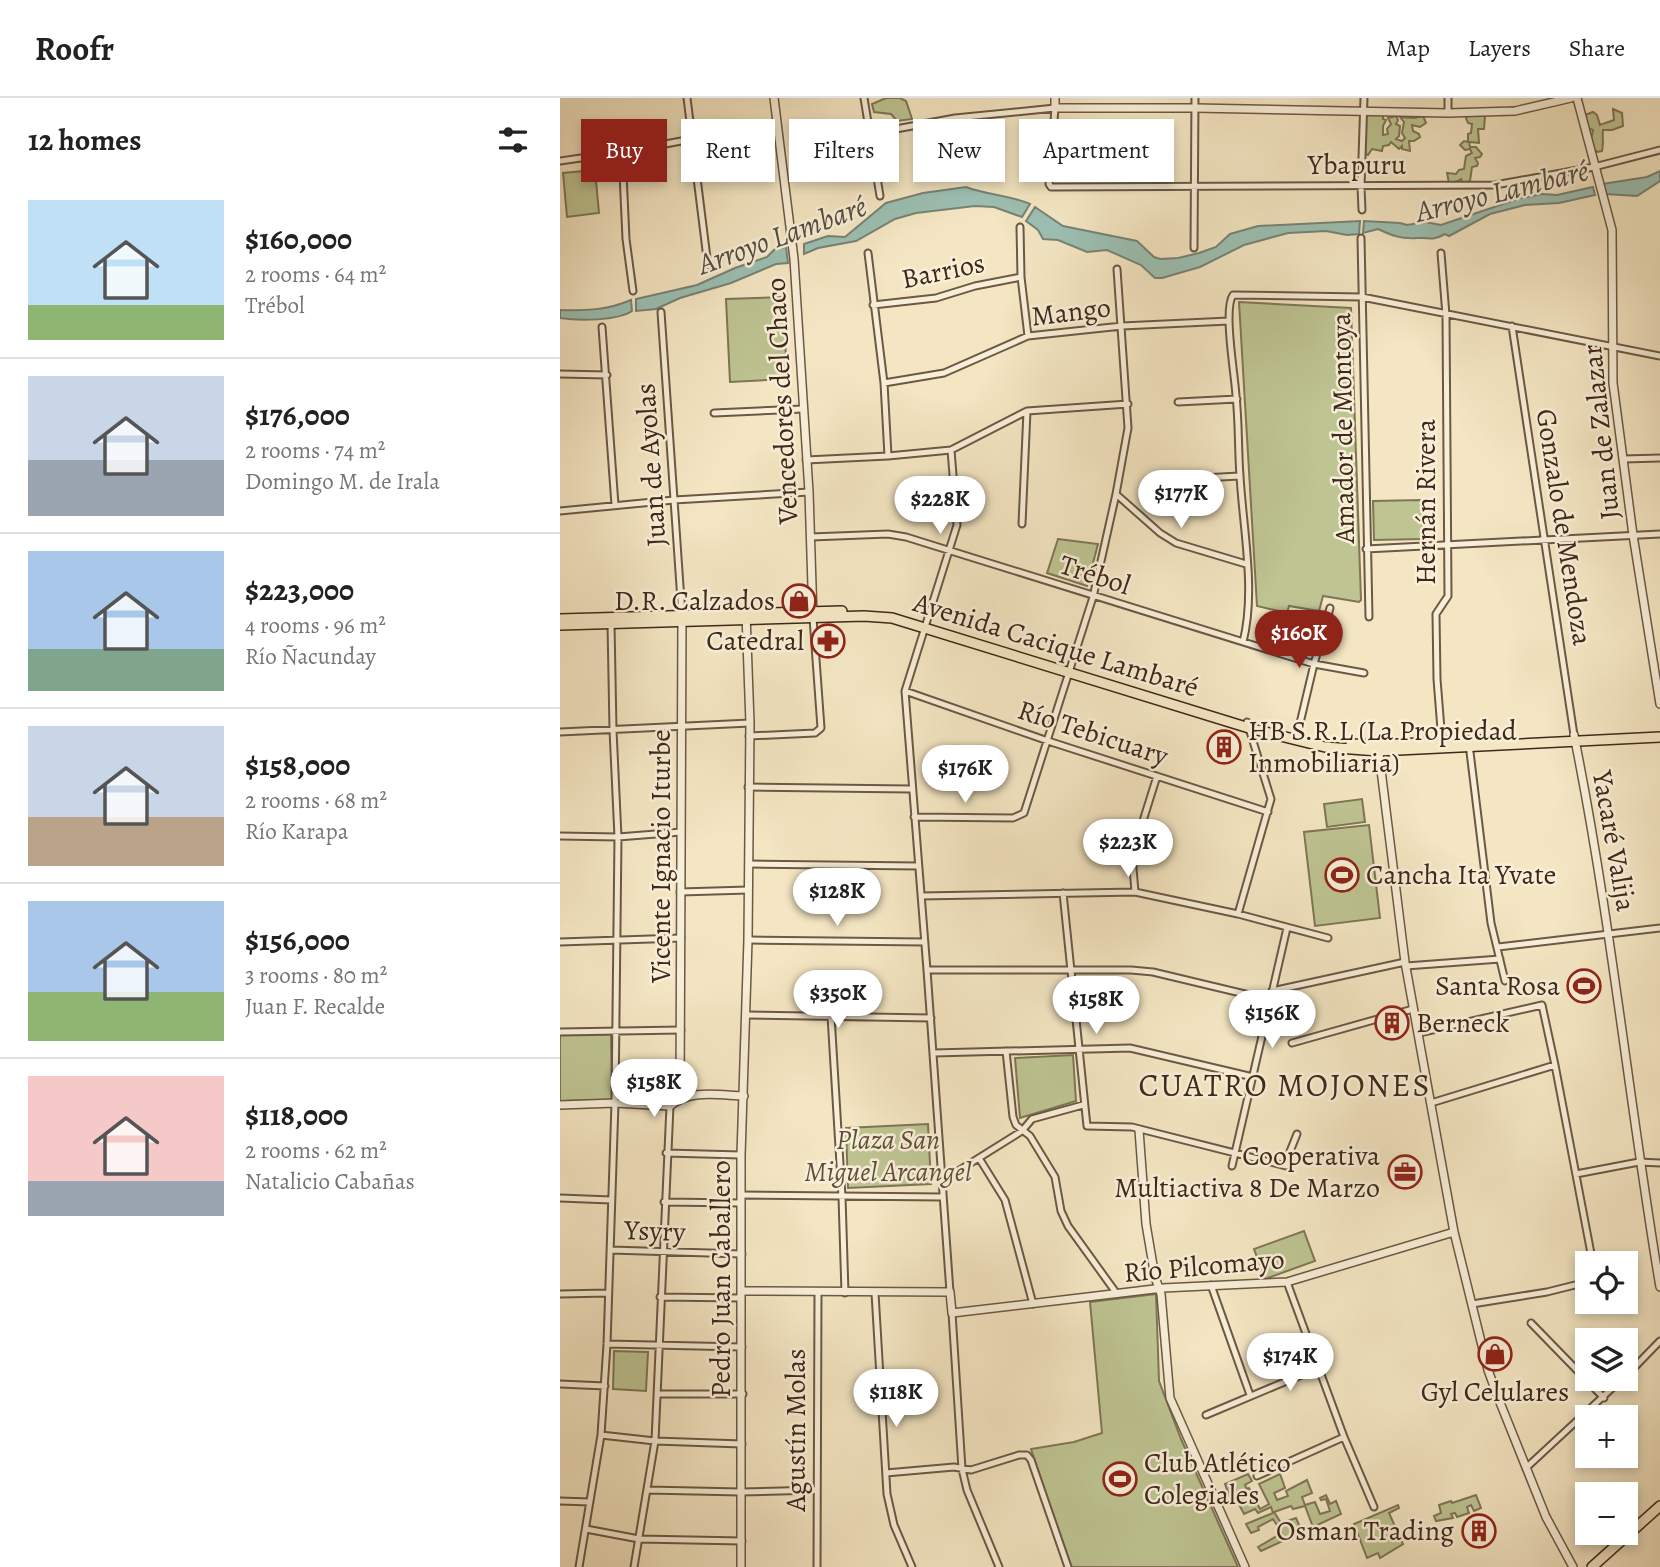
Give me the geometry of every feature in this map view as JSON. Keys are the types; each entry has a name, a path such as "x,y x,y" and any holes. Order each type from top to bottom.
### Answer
{"main road":[{"name":"Avenida Cacique Lambaré","path":"560,619 746,617 877,611 1243,724 1296,738 1378,748 1617,736 1660,731"},
{"name":"Avenida Cacique Lambaré","path":"560,625 611,620"},
{"name":"Avenida Cacique Lambaré","path":"1617,736 1660,737"},
{"path":"1592,1567 1660,1506"}],"street":[{"path":"687,98 690,119"},
{"name":"Vencedores del Chaco","path":"774,98 793,241 809,492 813,615"},
{"path":"864,98 867,119"},
{"path":"1055,98 1055,108"},
{"path":"1194,248 1195,98"},
{"path":"1362,210 1364,98"},
{"path":"1448,98 1448,113"},
{"path":"899,128 955,118 1055,108 1448,113 1516,111 1571,98"},
{"path":"1577,98 1594,167"},
{"name":"Ybapuru","path":"1055,108 1049,186 1495,185 1594,167 1660,150"},
{"path":"560,161 581,158"},
{"name":"Juan de Zalazar","path":"1594,167 1612,230 1613,383 1633,535 1660,704"},
{"path":"623,182 633,291"},
{"path":"697,182 708,266"},
{"path":"878,182 880,196"},
{"path":"1020,227 1021,277 1028,336"},
{"name":"Amador de Montoya","path":"1361,238 1369,617"},
{"path":"868,253 884,383 888,456"},
{"name":"Hernán Rivera","path":"1441,253 1446,315 1448,596 1436,614 1442,745"},
{"path":"914,817 1013,818 1024,813 1093,597 1128,428 1117,269"},
{"name":"Barrios","path":"873,305 936,298 975,286 1021,277"},
{"path":"1243,642 1248,623 1237,399 1229,321 1230,299 1233,295 1362,297 1660,356"},
{"name":"Juan de Ayolas","path":"660,312 682,618"},
{"name":"Mango","path":"884,383 944,373 1028,336 1122,326 1229,321"},
{"name":"Gonzalo de Mendoza","path":"1512,326 1574,738"},
{"path":"602,327 615,505"},
{"path":"560,374 607,375"},
{"path":"1178,402 1237,399"},
{"path":"806,460 951,450 1027,411 1128,404"},
{"path":"714,413 803,409"},
{"path":"1022,524 1027,411"},
{"path":"951,450 957,525 905,691 928,970 962,1469 967,1490 999,1567"},
{"path":"1624,459 1660,458"},
{"path":"1185,479 1240,476"},
{"path":"560,511 674,500 809,492"},
{"path":"1116,494 1160,533 1176,542 1246,564"},
{"name":"Trébol","path":"811,537 888,534 906,537 1314,664 1364,673"},
{"path":"1366,549 1660,534"},
{"path":"1296,738 1330,608"},
{"path":"750,736 816,733 821,728 813,615"},
{"name":"Pedro Juan Caballero","path":"741,1567 741,1155 748,940 750,736 746,617"},
{"name":"Vicente Ignacio Iturbe","path":"680,1097 682,618"},
{"path":"579,1567 601,1435 607,1345 615,1103 618,837 612,730 611,620"},
{"name":"Río Tebicuary","path":"905,691 1048,741 1268,812"},
{"path":"560,732 750,723"},
{"path":"1238,914 1268,812 1270,793 1243,724"},
{"name":"Yacaré Valija","path":"1574,738 1609,935 1639,1162 1660,1287"},
{"path":"1469,744 1491,923 1505,981"},
{"path":"1378,748 1405,964 1454,1232 1488,1370 1546,1517 1573,1567"},
{"path":"1135,892 1132,856 1157,776"},
{"path":"748,787 911,789"},
{"path":"560,836 618,837 681,831"},
{"path":"749,864 918,866"},
{"path":"680,892 748,890"},
{"path":"1063,892 1087,1126 1124,1126 1288,1166 1289,1154 1297,1134"},
{"path":"921,895 1135,892 1238,914 1328,938"},
{"path":"1232,1166 1287,928"},
{"path":"1498,947 1660,928"},
{"path":"560,942 681,938"},
{"path":"748,940 925,942"},
{"path":"1272,991 1405,964 1500,958"},
{"path":"928,970 1071,969 1153,972 1270,1000"},
{"path":"1419,1033 1542,1005 1591,1251"},
{"path":"1292,1043 1413,1009"},
{"path":"746,1015 931,1018"},
{"path":"831,1016 845,1293"},
{"path":"560,1032 681,1030"},
{"path":"933,1053 1130,1048 1253,1077"},
{"path":"1006,1051 1013,1117 1022,1131 1030,1136 1055,1177 1061,1211 1068,1226 1117,1294"},
{"path":"1431,1103 1555,1065"},
{"path":"635,1567 655,1441 670,1106 680,1097 691,1095 744,1096"},
{"path":"560,1105 615,1103 670,1106"},
{"path":"942,1181 1022,1131 1032,1119 1083,1105"},
{"path":"1139,1130 1146,1224 1161,1294 1170,1398 1245,1567"},
{"path":"666,1153 741,1155"},
{"path":"979,1158 1005,1200 1033,1304"},
{"path":"1576,1174 1639,1162 1660,1163"},
{"path":"664,1202 943,1197"},
{"path":"560,1198 611,1200"},
{"name":"Río Pilcomayo","path":"952,1313 1158,1289 1287,1282 1454,1232"},
{"name":"Ysyry","path":"610,1250 742,1254"},
{"path":"1287,1282 1344,1437 1374,1507"},
{"path":"1211,1285 1250,1395"},
{"path":"1472,1304 1575,1285"},
{"path":"660,1297 950,1292"},
{"path":"560,1294 608,1293"},
{"name":"Agustín Molas","path":"817,1567 818,1293"},
{"path":"875,1293 891,1515 912,1567"},
{"path":"1531,1323 1604,1398"},
{"path":"1638,1363 1660,1341"},
{"path":"607,1345 742,1347"},
{"path":"1206,1415 1320,1367"},
{"path":"560,1384 605,1386"},
{"path":"1526,1468 1611,1391"},
{"path":"658,1394 743,1394"},
{"path":"601,1435 655,1441 743,1444"},
{"path":"1257,1476 1344,1437"},
{"path":"886,1473 974,1469 1027,1455 1068,1567"},
{"path":"646,1490 817,1490"},
{"path":"560,1501 590,1503"},
{"path":"586,1529 639,1539 742,1541"}],"green space":[{"path":"886,98 900,98 906,101 912,119 899,121 891,114 874,112 872,104"},
{"path":"1613,109 1622,113 1623,126 1603,130 1602,151 1598,152 1592,149 1590,144 1593,130 1586,127 1585,115 1593,112 1600,125 1614,120"},
{"path":"1366,115 1383,115 1386,120 1383,135 1388,134 1387,129 1391,124 1388,118 1396,116 1396,124 1400,126 1396,139 1402,141 1405,138 1402,133 1404,122 1400,117 1423,116 1426,123 1420,127 1412,125 1413,131 1420,137 1409,141 1410,151 1402,149 1402,146 1399,149 1391,142 1383,146 1382,151 1372,149 1368,155 1363,153"},
{"path":"1468,115 1485,116 1484,129 1478,129 1479,143 1469,142 1470,147 1476,147 1482,154 1475,158 1478,163 1472,167 1470,181 1463,183 1461,179 1449,183 1447,173 1456,174 1464,169 1466,156 1472,153 1470,149 1465,150 1460,145 1464,141 1468,142 1468,134 1471,133 1472,124 1468,123 1466,118"},
{"path":"581,171 581,182 596,182 599,213 567,217 563,173"},
{"path":"783,297 787,379 730,382 726,299"},
{"path":"1239,302 1351,308 1359,602 1323,596 1319,611 1289,606 1287,613 1257,606"},
{"path":"1422,500 1423,539 1374,540 1373,501"},
{"path":"1058,539 1098,544 1087,586 1047,573"},
{"path":"1362,799 1365,822 1327,827 1324,804"},
{"name":"Cancha Ita Yvate","path":"1369,825 1380,918 1315,926 1304,832"},
{"path":"611,1033 612,1100 560,1101 560,1034"},
{"path":"1073,1055 1076,1101 1020,1118 1015,1058"},
{"name":"Plaza San Miguel Arcangel","path":"928,1124 931,1184 848,1188 846,1128"},
{"path":"1304,1231 1315,1261 1265,1279 1254,1249"},
{"name":"Club Atlético Colegiales","path":"1156,1294 1159,1381 1181,1439 1238,1567 1070,1567 1031,1449 1074,1442 1102,1433 1090,1302"},
{"path":"614,1351 648,1352 646,1391 613,1389"},
{"path":"1248,1474 1252,1481 1245,1485 1260,1509 1269,1504 1259,1484 1280,1474 1285,1488 1274,1493 1277,1500 1288,1496 1286,1491 1307,1480 1312,1493 1302,1497 1305,1505 1315,1502 1320,1514 1330,1511 1326,1499 1320,1498 1326,1495 1330,1504 1336,1501 1341,1514 1313,1527 1305,1506 1293,1509 1291,1506 1274,1512 1281,1523 1296,1518 1302,1532 1261,1551 1258,1547 1282,1533 1273,1519 1251,1533 1246,1524 1273,1513 1271,1507 1258,1513 1255,1509 1244,1514 1233,1493 1229,1495 1225,1484"},
{"path":"1476,1495 1481,1508 1474,1511 1471,1505 1467,1507 1469,1513 1457,1517 1455,1513 1451,1514 1453,1518 1436,1521 1434,1516 1441,1513 1439,1505"},
{"path":"1398,1505 1399,1508 1389,1513 1403,1544 1380,1558 1378,1553 1367,1558 1354,1524"}],"water":[{"path":"1660,171 1660,181 1637,196 1606,194 1602,184 1647,177"},
{"path":"966,187 1030,204 1022,217 994,207 975,206 916,213 895,219 856,241 818,248 804,254 804,244 828,236 845,237 886,203 923,193"},
{"path":"1593,187 1595,195 1559,203 1525,205 1490,214 1449,236 1445,234 1433,239 1406,238 1378,229 1363,233 1364,221 1407,225 1425,222 1441,225 1521,198 1542,194 1557,195"},
{"path":"1035,207 1063,226 1137,241 1154,257 1160,259 1199,253 1216,247 1230,234 1258,226 1360,221 1359,234 1326,231 1288,233 1244,245 1200,267 1155,278 1141,265 1107,250 1087,252 1058,240 1043,239 1038,230 1026,221"},
{"path":"786,247 788,263 776,264 656,309 636,311 636,299 697,285 767,257 775,249"},
{"path":"631,300 632,311 617,317 587,320 560,318 560,310 596,309"}],"place":[{"name":"D.R. Calzados","path":"799,601"},
{"name":"Catedral","path":"828,641"},
{"name":"HB S.R.L (La Propiedad Inmobiliaria)","path":"1224,747"},
{"name":"Cancha Ita Yvate","path":"1342,875"},
{"name":"Santa Rosa","path":"1584,986"},
{"name":"Berneck","path":"1392,1023"},
{"name":"Cooperativa Multiactiva 8 De Marzo","path":"1405,1172"},
{"name":"Gyl Celulares","path":"1495,1354"},
{"name":"Club Atlético Colegiales","path":"1120,1479"},
{"name":"Osman Trading","path":"1479,1531"}],"district":[{"name":"CUATRO MOJONES","path":"1285,1085"}],"water label":[{"name":"Arroyo Lambaré","path":"1502,191"},
{"name":"Arroyo Lambaré","path":"782,235"}]}
